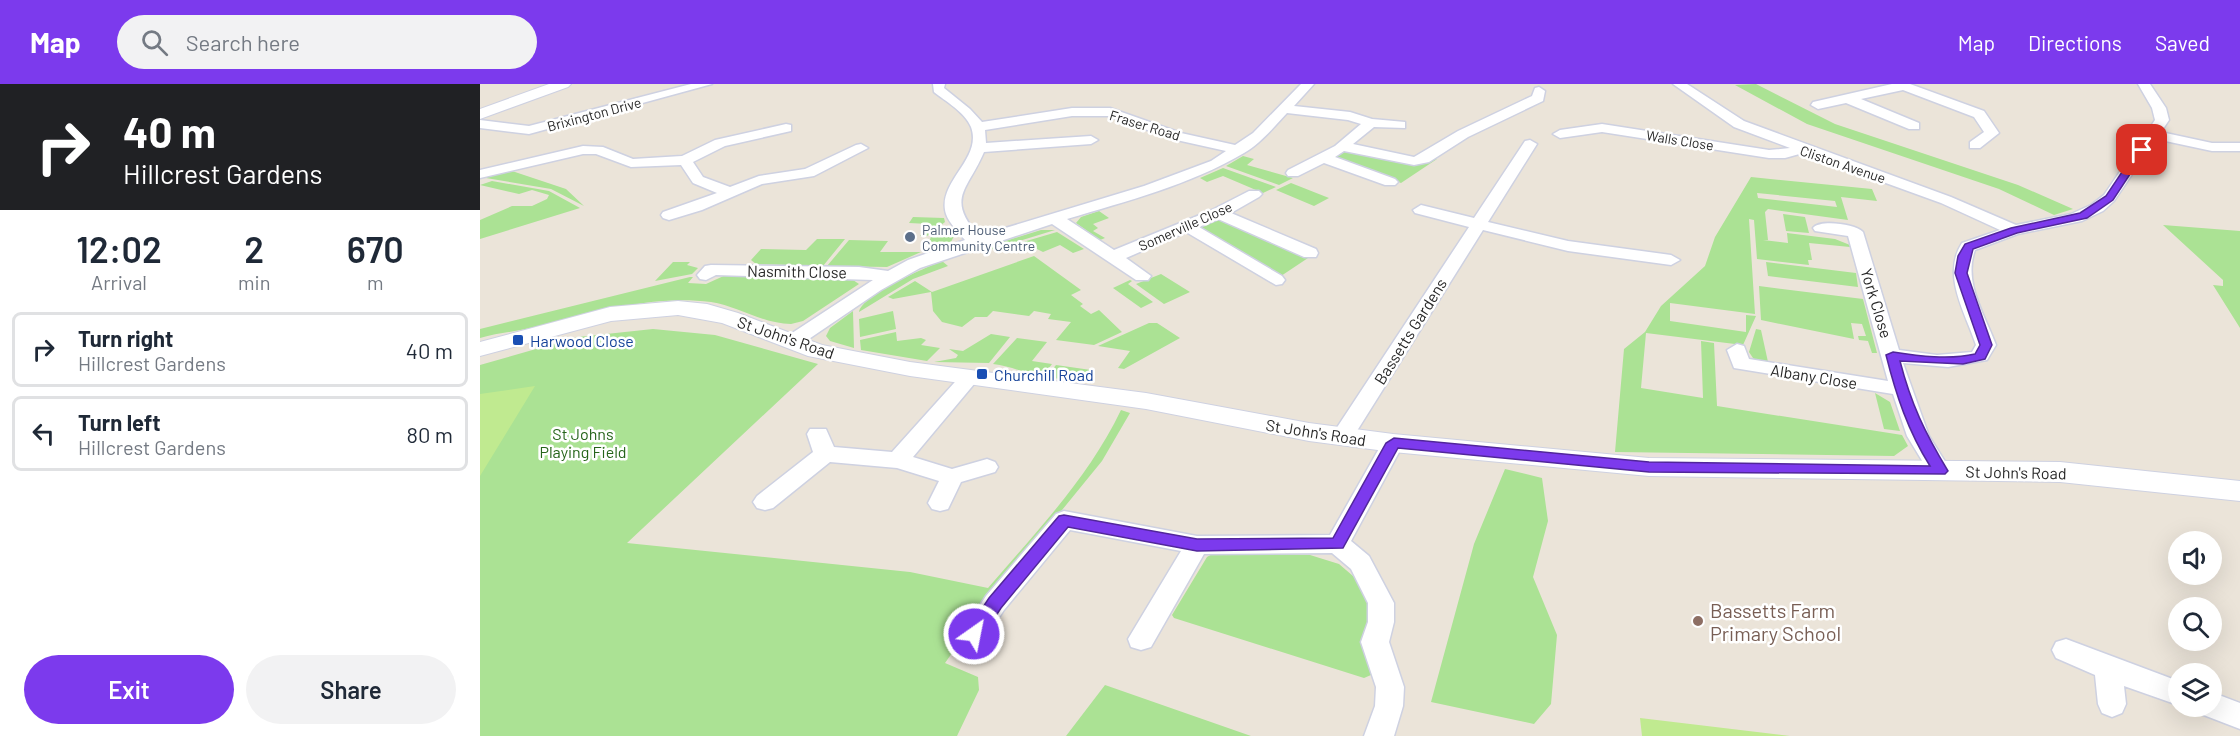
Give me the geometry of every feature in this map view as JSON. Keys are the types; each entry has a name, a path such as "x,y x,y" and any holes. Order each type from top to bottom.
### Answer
{"street":[{"path":"480,114 563,84"},
{"name":"Brixington Drive","path":"480,124 529,130 706,84"},
{"path":"939,84 938,89 978,127 979,148 953,198 953,210 958,222 976,242"},
{"path":"1284,84 1307,85"},
{"name":"Cliston Avenue","path":"1679,84 1739,124 1957,204 2014,230"},
{"path":"1893,355 1914,359 1963,361 1980,356 1986,345 1961,273 1968,247 2014,230 2076,218 2097,208 2109,198 2162,120 2162,114 2144,84"},
{"path":"793,341 890,277 915,264 976,242 1176,180 1216,164 1240,150 1307,85"},
{"path":"1818,105 1901,85 1979,114 1992,133 1975,145"},
{"path":"1342,146 1394,159 1424,159 1463,134 1538,98 1539,91"},
{"path":"1849,99 1914,126"},
{"path":"1283,108 1350,116 1371,123 1400,125"},
{"name":"Fraser Road","path":"978,127 1072,112 1110,112 1177,136 1240,150"},
{"path":"1293,173 1325,158 1371,123"},
{"name":"Walls Close","path":"1560,134 1602,128 1769,154 1785,154 1800,148"},
{"path":"480,174 583,150 598,150 626,163 685,160 754,130 786,129"},
{"path":"2152,134 2212,147 2240,147"},
{"path":"979,148 1091,140"},
{"name":"Bassetts Gardens","path":"1342,437 1530,144"},
{"path":"669,215 696,207 759,180 808,173 862,148"},
{"path":"1325,158 1390,182"},
{"path":"685,160 695,178 729,192"},
{"name":"Somerville Close","path":"1114,256 1218,213 1254,194"},
{"path":"1421,210 1568,246 1671,260"},
{"path":"1218,213 1310,253"},
{"name":"Somerville Close","path":"1054,218 1142,276"},
{"path":"1187,226 1276,280"},
{"name":"York Close","path":"1821,228 1855,232 1893,355 1901,389 1918,436 1940,471"},
{"name":"Nasmith Close","path":"706,275 711,270 859,272 890,277"},
{"name":"St John's Road","path":"480,349 610,314 678,308 707,311 828,353 910,369 1198,409 1251,422 1342,437 1649,467 2060,472 2240,491"},
{"name":"Albany Close","path":"1737,350 1741,364 1901,389"},
{"path":"898,460 970,377"},
{"path":"1338,544 1350,518 1370,489 1394,443"},
{"path":"765,502 821,444 898,460 952,477 987,467"},
{"path":"940,503 952,477"},
{"path":"974,634 995,603 1064,520 1197,545 1338,544 1360,563 1381,603 1380,622 1375,642 1390,687 1389,706 1379,736"},
{"path":"1141,639 1197,545"},
{"path":"2066,650 2168,689"},
{"path":"2108,668 2112,704"},
{"path":"2222,709 2240,716"}],"green space":[{"path":"1756,84 1835,124 2018,185 2073,209 2054,215 1999,189 1807,124 1735,85"},
{"path":"1346,150 1407,164 1437,159 1401,183 1336,157"},
{"path":"1243,156 1254,159 1247,165 1293,178 1279,185 1226,166"},
{"path":"1223,168 1276,187 1263,193 1223,176 1207,182 1200,178"},
{"path":"509,170 566,189 584,206 551,189 480,177"},
{"path":"1751,177 1872,189 1877,201 1841,197 1848,220 1768,209 1765,212 1768,240 1763,240 1788,243 1787,233 1835,239 1850,245 1850,247 1809,243 1812,260 1808,260 1809,265 1757,259 1754,220 1749,219 1755,314 1670,303 1670,321 1746,332 1746,315 1756,316 1743,345 1646,333 1641,388 1703,398 1701,341 1714,343 1717,406 1902,435 1908,446 1894,456 1615,452 1624,349 1645,332 1661,306 1705,266 1715,237","holes":["1757,193 1835,201 1837,207 1758,198"]},
{"path":"492,181 549,191 580,208 480,239 480,220 512,206 532,206 547,199 549,195 532,190 519,194 480,185"},
{"path":"1291,183 1329,198 1314,206 1276,190"},
{"path":"1099,211 1109,218 1093,224 1098,228 1093,231 1105,238 1100,240 1076,223 1081,217"},
{"path":"1783,214 1805,217 1809,233 1786,231"},
{"path":"913,217 944,218 945,222 927,236 920,236 929,224 909,223"},
{"path":"1219,218 1311,256 1281,276 1199,228"},
{"path":"2163,225 2240,231 2240,328 2213,285 2223,286 2223,280"},
{"path":"945,229 955,234 951,242 935,248 927,246 931,237"},
{"path":"1041,230 1055,230 983,252 979,249"},
{"path":"1057,232 1084,249 1073,253 1060,245 1043,252 1023,242"},
{"path":"817,239 845,239 823,266 756,264 751,260 761,249 806,250"},
{"path":"849,240 888,241 880,252 921,252 887,267 827,266"},
{"path":"1034,256 1081,290 1071,295 1083,304 1080,306 1091,314 1099,310 1122,332 1094,345 1056,340 1071,322 1048,319 1051,314 1034,311 1029,316 993,311 987,317 975,317 962,327 942,322 933,311 931,292 893,299 888,297 915,281 932,292"},
{"path":"942,261 948,266 913,279 859,312 871,297 909,275"},
{"path":"673,262 690,262 687,265 698,268 692,274 655,281"},
{"path":"1766,262 1856,273 1858,287 1768,276"},
{"path":"728,274 850,278 859,284 803,321 791,324 770,321 711,302 665,301 619,307 480,338 480,329 690,277 693,277 688,283 706,284"},
{"path":"1161,274 1190,292 1164,304 1136,284"},
{"path":"1132,281 1128,284 1153,302 1141,308 1113,288"},
{"path":"1759,286 1863,299 1877,353 1872,353 1868,341 1859,340 1858,336 1866,336 1862,324 1851,323 1854,339 1761,320"},
{"path":"853,311 854,348 830,341 826,336 830,328"},
{"path":"893,311 896,329 860,337 859,319"},
{"path":"1149,323 1157,323 1180,338 1124,369 1118,368 1130,351 1098,346"},
{"name":"St Johns Playing Field","path":"653,329 715,335 818,364 627,543 910,572 988,588 1078,481 1108,435 1121,410 1130,413 1102,461 996,591 945,663 978,677 979,690 957,736 480,736 480,365 578,337"},
{"path":"1756,329 1761,330 1768,362 1755,361 1749,352"},
{"path":"896,332 897,341 921,338 926,340 921,345 940,348 927,361 861,350 860,340"},
{"path":"991,334 1010,337 989,363 934,362 956,358 958,355 949,349 963,351"},
{"path":"1017,338 1047,342 1032,361 1052,364 1043,376 993,364"},
{"path":"1056,365 1091,370 1082,382 1046,377"},
{"path":"535,386 480,476 480,394"},
{"path":"1875,393 1890,402 1900,431 1884,429"},
{"path":"1505,469 1542,478 1548,521 1533,577 1557,635 1551,704 1534,724 1431,702 1474,544"},
{"path":"1214,553 1310,555 1339,564 1360,582 1371,599 1371,675 1364,678 1174,618 1172,615 1207,557"},
{"path":"1105,685 1251,736 1066,736"},
{"path":"1640,718 1790,736 1642,736"}],"place":[{"name":"Palmer House Community Centre","path":"910,237"},
{"name":"Harwood Close","path":"518,340"},
{"name":"Churchill Road","path":"982,374"},
{"name":"Bassetts Farm Primary School","path":"1698,621"}],"route":[{"path":"974,634 995,603 1064,520 1197,545 1338,544 1350,518 1370,489 1394,443 1649,467 1940,471 1918,436 1901,389 1893,355 1914,359 1963,361 1980,356 1986,345 1961,273 1968,247 1986,238 2014,230 2084,216 2109,198 2142,150"}]}
